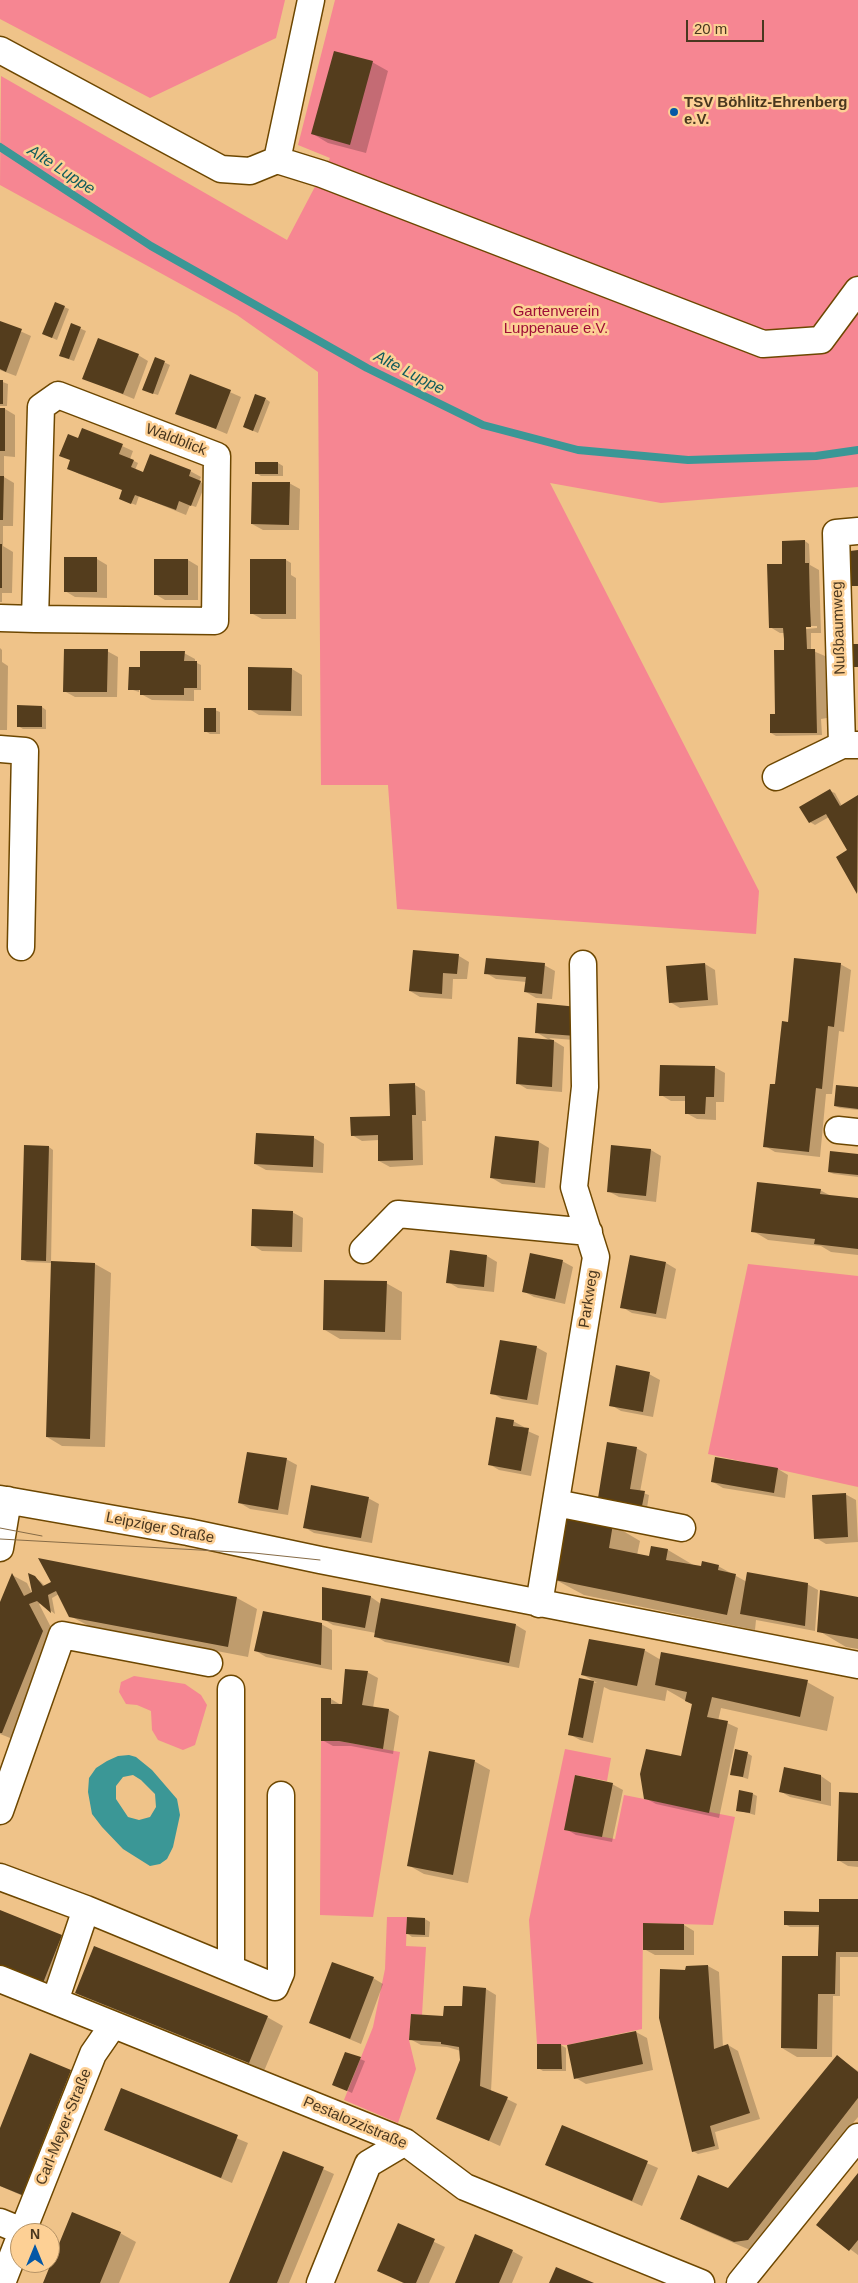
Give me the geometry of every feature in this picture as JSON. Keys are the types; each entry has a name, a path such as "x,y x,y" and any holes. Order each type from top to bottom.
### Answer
{"street":[{"path":"277,160 311,0"},
{"path":"0,50 222,169 250,171 277,160 322,174 763,344 820,340 858,290"},
{"name":"Waldblick","path":"0,618 35,619 215,621 217,456 58,395 41,407 35,619"},
{"name":"Nußbaumweg","path":"847,532 850,745"},
{"path":"776,777 850,745"},
{"path":"0,749 25,751 21,947"},
{"name":"Parkweg","path":"539,1604 596,1257 574,1187 585,1087 583,964"},
{"path":"363,1250 398,1214 588,1232"},
{"path":"0,1548 4,1499"},
{"name":"Leipziger Straße","path":"4,1499 188,1532 539,1604 858,1665"},
{"path":"556,1503 682,1528"},
{"path":"0,1811 9,1755 62,1635 209,1663"},
{"path":"231,1689 231,1968"},
{"path":"0,1878 86,1909 275,1987 282,1973 281,1795"},
{"path":"55,2001 86,1909"},
{"name":"Pestalozzistraße","path":"0,1979 405,2142 465,2187 702,2283"},
{"name":"Carl-Meyer-Straße","path":"19,2223 93,2054 113,2025"},
{"path":"740,2283 858,2137"},
{"path":"320,2283 368,2164 405,2142"},
{"name":"Carl-Meyer-Straße","path":"2,2283 10,2253"}],"green space":[{"path":"0,0 285,0 276,38 150,98 0,19"},
{"name":"Gartenverein Luppenaue e.V.","path":"335,0 858,0 858,487 661,503 550,483 759,891 756,934 397,909 388,785 321,785 318,372 237,315 0,185 1,76 287,240 330,158 298,145"},
{"path":"748,1264 858,1276 858,1487 708,1454"},
{"path":"134,1676 185,1684 201,1695 207,1705 195,1745 183,1750 158,1740 152,1730 151,1711 137,1705 126,1704 119,1692 121,1682"},
{"path":"321,1741 339,1741 400,1752 373,1917 320,1915"},
{"path":"565,1749 611,1758 607,1781 575,1775 565,1830 615,1839 624,1795 735,1817 713,1925 643,1923 642,2029 567,2045 537,2044 529,1920"},
{"path":"387,1917 407,1917 406,1946 426,1947 422,2015 411,2014 409,2040 416,2069 398,2123 344,2100 373,2027 385,1969"}],"water":[{"path":"129,1755 136,1757 152,1770 177,1799 180,1815 173,1847 167,1859 160,1864 150,1866 123,1849 92,1814 88,1792 89,1778 96,1768 118,1756","holes":["133,1775 155,1794 156,1807 150,1817 139,1820 128,1817 116,1799 116,1786 123,1777"]}],"building":[{"path":"334,51 373,61 350,145 311,134"},
{"path":"55,302 65,306 52,338 42,334"},
{"path":"0,321 22,329 6,372 0,369"},
{"path":"71,323 81,327 69,359 59,356"},
{"path":"98,338 139,354 123,394 82,379"},
{"path":"155,357 165,361 153,394 142,390"},
{"path":"190,374 231,390 216,429 175,414"},
{"path":"0,380 3,380 3,404 0,404"},
{"path":"255,394 266,398 253,431 243,427"},
{"path":"0,408 5,408 5,451 0,451"},
{"path":"82,428 123,444 119,454 134,460 131,467 143,472 150,454 191,470 189,476 201,481 191,506 179,501 176,510 135,495 131,504 119,499 122,490 67,469 70,460 59,456 68,434 78,438"},
{"path":"255,462 278,462 278,474 255,474"},
{"path":"0,476 4,476 3,520 0,520"},
{"path":"252,482 290,482 289,525 251,524"},
{"path":"805,540 805,563 809,563 811,627 806,627 807,649 815,649 817,733 770,733 770,714 775,714 774,650 784,650 784,639 783,628 769,628 767,564 782,564 782,541"},
{"path":"0,544 2,544 2,588 0,588"},
{"path":"858,550 858,586 850,586 850,551"},
{"path":"64,557 97,557 97,592 64,592"},
{"path":"154,559 188,559 188,595 154,595"},
{"path":"250,559 286,559 286,614 250,614"},
{"path":"852,644 858,644 858,667 852,667"},
{"path":"64,649 108,649 107,692 63,692"},
{"path":"140,651 185,651 184,661 197,661 197,688 184,688 184,695 140,695 140,690 128,690 129,667 140,667"},
{"path":"248,667 292,668 291,711 248,710"},
{"path":"17,705 42,706 42,727 17,727"},
{"path":"204,708 216,708 216,732 204,732"},
{"path":"830,789 840,806 858,795 857,894 836,857 847,850 826,814 809,823 799,807"},
{"path":"413,950 459,954 457,974 443,973 442,994 409,991"},
{"path":"486,958 545,963 542,994 524,992 526,977 484,974"},
{"path":"794,958 841,963 834,1027 828,1026 822,1089 816,1088 809,1152 763,1147 770,1084 775,1084 782,1021 788,1022"},
{"path":"705,963 708,1000 669,1003 666,966"},
{"path":"537,1003 578,1007 576,1036 535,1033"},
{"path":"518,1037 554,1040 552,1087 516,1084"},
{"path":"660,1065 715,1066 714,1097 706,1097 705,1114 685,1114 685,1096 659,1096"},
{"path":"415,1083 416,1115 412,1115 413,1160 378,1161 378,1135 351,1136 350,1117 390,1116 389,1084"},
{"path":"836,1085 858,1087 858,1109 834,1106"},
{"path":"256,1133 314,1136 313,1167 254,1164"},
{"path":"495,1136 539,1141 535,1183 490,1178"},
{"path":"24,1145 49,1146 46,1261 21,1260"},
{"path":"611,1145 651,1149 646,1196 607,1192"},
{"path":"830,1151 858,1154 858,1175 828,1172"},
{"path":"757,1182 821,1189 820,1194 858,1198 858,1249 814,1244 815,1239 751,1232"},
{"path":"252,1209 293,1211 292,1247 251,1246"},
{"path":"450,1250 487,1255 484,1287 446,1283"},
{"path":"530,1253 563,1260 555,1299 522,1292"},
{"path":"630,1255 666,1262 656,1314 620,1308"},
{"path":"51,1261 95,1263 90,1439 46,1437"},
{"path":"324,1280 387,1281 385,1332 323,1330"},
{"path":"500,1340 537,1346 527,1400 490,1394"},
{"path":"616,1365 650,1372 643,1412 609,1406"},
{"path":"496,1417 514,1420 513,1426 529,1428 521,1471 488,1465"},
{"path":"607,1442 637,1447 630,1489 645,1491 642,1506 598,1498"},
{"path":"247,1452 287,1458 278,1510 238,1503"},
{"path":"715,1457 778,1468 774,1493 711,1482"},
{"path":"311,1485 369,1497 361,1538 303,1528"},
{"path":"846,1493 848,1537 814,1539 812,1495"},
{"path":"568,1515 613,1524 609,1548 649,1556 651,1546 668,1549 666,1560 701,1566 702,1561 719,1565 718,1570 736,1574 727,1615 555,1580"},
{"path":"38,1558 237,1597 228,1647 69,1617 56,1591 48,1595 51,1613 37,1601 29,1604 43,1631 2,1733 0,1733 0,1602 12,1573 24,1596 32,1592 28,1573 35,1576 43,1586 51,1582"},
{"path":"747,1572 808,1583 805,1626 740,1614"},
{"path":"322,1587 371,1596 365,1628 322,1620"},
{"path":"820,1590 858,1597 858,1639 817,1632"},
{"path":"381,1598 516,1624 509,1663 374,1637"},
{"path":"263,1611 322,1623 321,1665 254,1651"},
{"path":"589,1639 645,1649 637,1686 581,1675"},
{"path":"661,1652 808,1680 800,1717 712,1697 707,1717 728,1721 709,1813 644,1799 640,1774 646,1749 681,1756 692,1704 685,1701 687,1692 655,1685"},
{"path":"345,1669 368,1671 362,1705 389,1709 383,1749 339,1741 321,1741 321,1698 331,1698 331,1704 342,1704"},
{"path":"579,1678 594,1681 583,1738 568,1735"},
{"path":"735,1749 748,1752 743,1777 730,1775"},
{"path":"429,1751 475,1760 453,1875 407,1866"},
{"path":"784,1767 821,1775 821,1801 779,1792"},
{"path":"575,1775 613,1783 602,1837 564,1830"},
{"path":"739,1790 753,1793 750,1813 736,1811"},
{"path":"839,1792 858,1793 858,1861 837,1861"},
{"path":"819,1899 858,1899 858,1952 836,1952 835,1994 818,1994 817,2049 781,2048 782,1956 818,1956 819,1925 784,1925 784,1911 819,1912"},
{"path":"0,1910 62,1935 43,1983 0,1965"},
{"path":"407,1917 425,1918 425,1935 406,1934"},
{"path":"643,1923 684,1924 684,1950 643,1950"},
{"path":"94,1946 268,2016 249,2063 75,1993"},
{"path":"332,1962 374,1977 350,2039 309,2023"},
{"path":"708,1965 714,2049 728,2044 750,2113 710,2126 715,2146 692,2152 659,2018 660,1969 685,1970 686,1966"},
{"path":"463,1986 486,1988 480,2086 508,2097 489,2141 436,2119 460,2060 459,2047 441,2044 441,2042 409,2040 411,2014 443,2016 444,2006 462,2006"},
{"path":"636,2031 643,2064 574,2079 567,2045"},
{"path":"537,2044 561,2044 562,2069 537,2069"},
{"path":"345,2052 361,2057 347,2091 332,2085"},
{"path":"30,2053 71,2070 22,2195 0,2186 0,2128"},
{"path":"837,2055 858,2072 858,2098 748,2240 734,2242 680,2219 698,2175 728,2188"},
{"path":"121,2088 238,2135 221,2178 104,2130"},
{"path":"562,2125 648,2161 632,2201 545,2165"},
{"path":"283,2151 324,2167 277,2283 229,2283"},
{"path":"858,2173 858,2240 849,2251 816,2225"},
{"path":"72,2212 121,2232 100,2283 43,2283 47,2273 60,2273 60,2241"},
{"path":"398,2223 435,2239 416,2283 404,2283 377,2271"},
{"path":"475,2234 513,2250 499,2283 455,2283"},
{"path":"556,2267 594,2283 549,2283"}],"waterway":[{"name":"Alte Luppe","path":"0,147 151,246 367,368 483,425 578,450 688,460 816,456 858,450"}],"tram line":[{"path":"0,1528 42,1536"},
{"path":"0,1539 254,1553 320,1560"}],"place":[{"name":"TSV Böhlitz-Ehrenberg e.V.","path":"674,112"}]}
